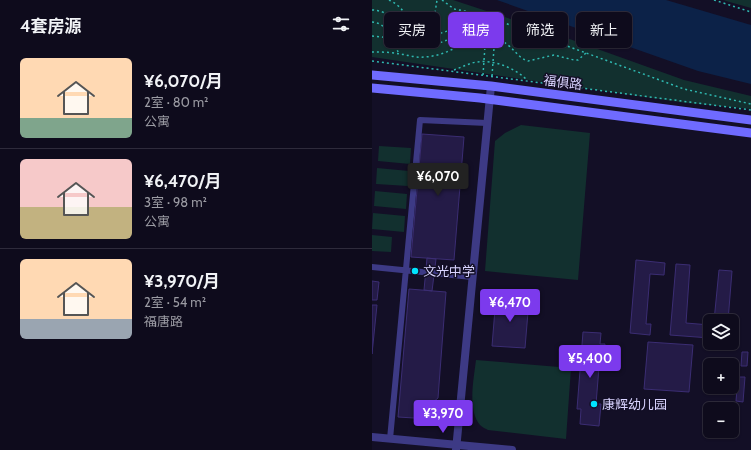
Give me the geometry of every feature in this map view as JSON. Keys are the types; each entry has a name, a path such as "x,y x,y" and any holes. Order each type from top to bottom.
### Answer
{"main road":[{"name":"福俱路","path":"372,75 491,86 751,120"},
{"name":"福俱路","path":"372,88 490,99 749,133"}],"street":[{"path":"456,447 491,86"},
{"path":"390,439 420,120 487,123"},
{"path":"372,267 472,277"},
{"path":"372,437 456,447 512,450"}],"path":[{"path":"389,0 404,12"},
{"path":"435,12 437,0"},
{"path":"442,0 454,9 466,12"},
{"path":"714,0 751,12"},
{"path":"372,10 383,11 389,15 409,43 421,47 448,39"},
{"path":"372,22 384,27"},
{"path":"504,23 684,89 751,104"},
{"path":"372,36 384,37"},
{"path":"504,42 528,61 554,55 578,60 586,53"},
{"path":"396,48 399,54"},
{"path":"372,52 424,57 434,56 454,48"},
{"path":"483,75 484,48"},
{"path":"492,76 494,48"},
{"path":"372,61 751,110"},
{"path":"452,71 469,64 483,62 493,63 507,67 528,81"}],"green space":[{"path":"372,0 453,0 489,12 448,12 448,48 504,48 504,17 512,19 512,48 568,48 568,38 576,41 576,48 595,48 684,80 751,96 751,109 686,103 372,57"},
{"path":"724,0 751,0 751,8 726,1"},
{"path":"521,125 590,133 578,280 485,271 495,141 505,133"},
{"path":"379,146 411,148 410,164 378,161"},
{"path":"377,168 409,171 408,186 376,184"},
{"path":"375,191 407,194 406,209 374,206"},
{"path":"373,213 405,216 404,232 372,229"},
{"path":"372,235 392,237 391,252 372,251"},
{"path":"476,360 571,368 566,439 488,430 481,426 476,419 472,403"}],"water":[{"path":"497,0 666,0 751,25 751,84 698,71 632,48 632,12 576,12 576,28 568,25 568,12 531,12"}],"building":[{"path":"422,134 464,137 454,260 411,257"},
{"path":"427,258 436,259 432,291 424,290"},
{"path":"636,260 665,263 664,275 650,274 646,324 651,324 650,335 630,333"},
{"path":"676,264 690,265 686,323 703,324 703,337 670,335"},
{"path":"719,270 732,271 729,314 715,314"},
{"path":"372,281 379,282 377,300 372,300"},
{"path":"409,289 446,292 438,398 414,418 398,417"},
{"path":"496,297 529,300 525,348 492,346"},
{"path":"372,305 377,305 372,354"},
{"path":"583,332 601,333 600,344 605,344 604,355 600,355 596,404 601,404 599,426 580,424 581,409 577,409"},
{"path":"648,342 693,345 689,392 644,389"},
{"path":"742,352 748,352 747,366 741,366"},
{"path":"739,377 745,377 743,402 736,401 737,394 739,394"}],"place":[{"name":"文光中学","path":"415,271"},
{"name":"康辉幼儿园","path":"594,404"}]}
